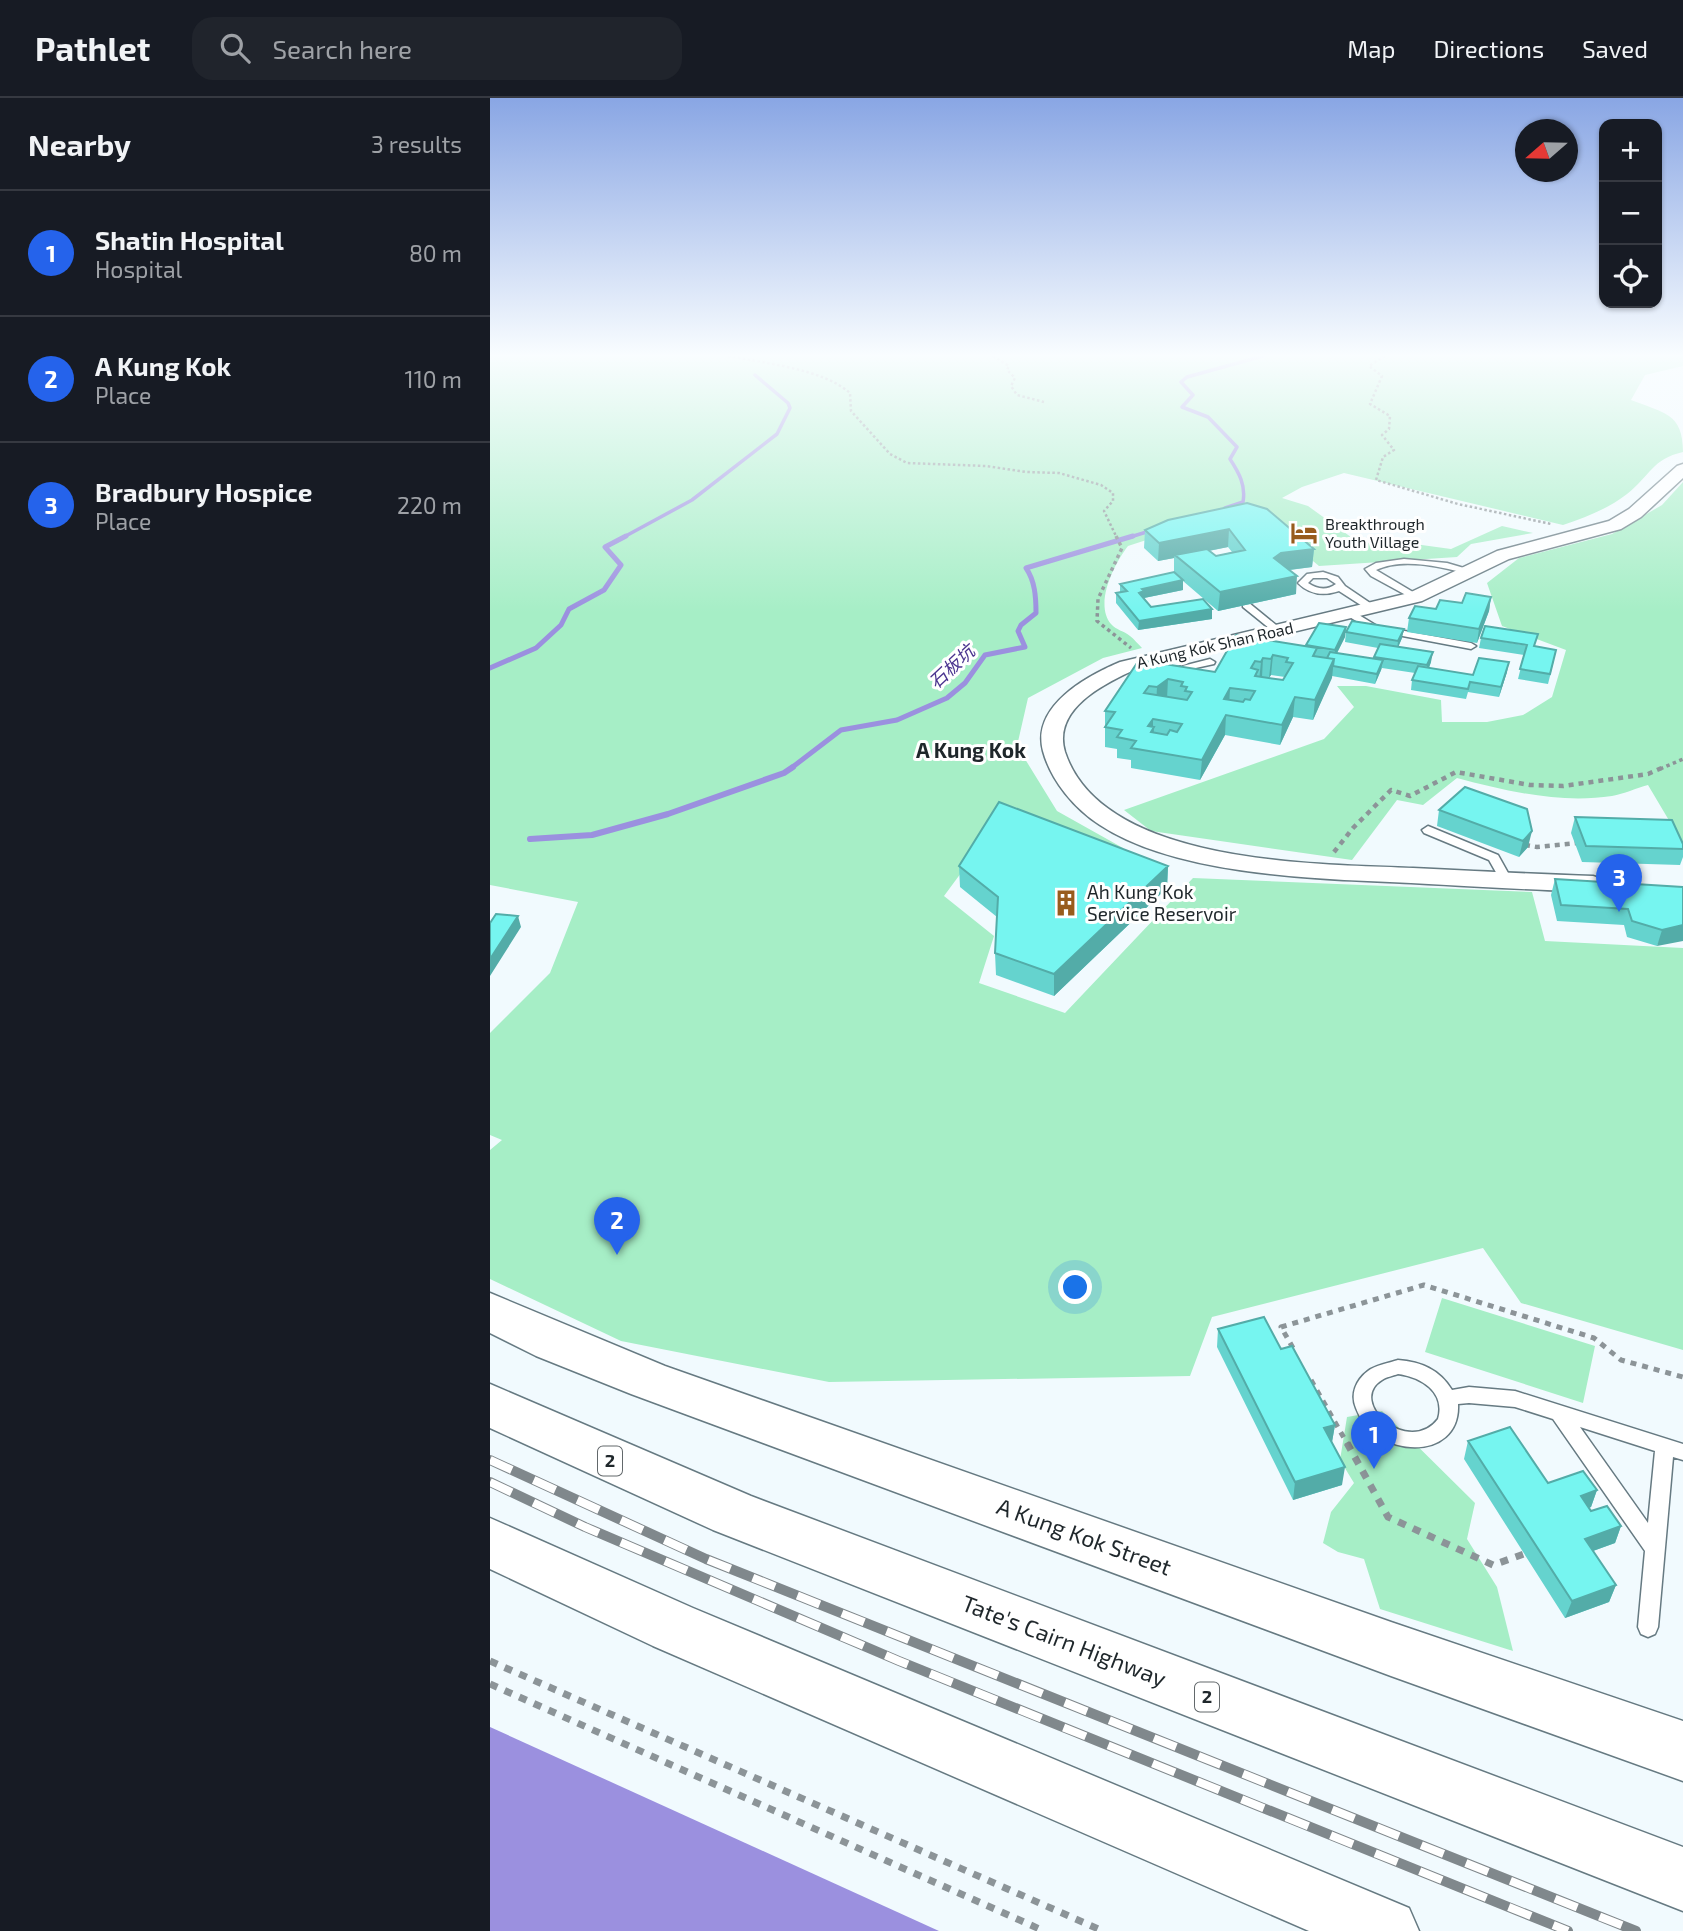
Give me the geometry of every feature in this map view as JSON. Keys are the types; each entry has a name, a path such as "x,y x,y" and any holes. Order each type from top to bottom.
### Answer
{"main road":[{"name":"A Kung Kok Street","path":"490,1312 563,1346 648,1380 1391,1649 1683,1751"},
{"name":"Tate's Cairn Highway","path":"490,1405 732,1513 1683,1879"},
{"path":"490,1543 673,1628 1386,1931"}],"street":[{"name":"A Kung Kok Shan Road","path":"1615,885 1367,873 1215,859 1170,848 1133,833 1084,803 1068,785 1052,747 1060,715 1072,698 1090,684 1127,666 1151,658 1278,631 1415,597 1511,552 1615,525 1635,513 1683,469"}],"lane":[{"path":"1415,597 1374,574 1370,569 1386,564 1439,563 1469,571"},
{"path":"1340,587 1373,609"},
{"path":"1246,605 1278,631"},
{"path":"1350,614 1374,628 1471,646"},
{"path":"1151,658 1166,672 1210,662"},
{"path":"1428,830 1494,858 1502,867 1506,880"},
{"path":"1398,1367 1425,1374 1443,1389 1448,1398 1450,1413 1446,1423 1429,1438 1416,1440 1386,1434 1372,1424 1363,1410 1361,1396 1363,1386 1371,1376 1383,1369 1398,1367"},
{"path":"1448,1398 1469,1395 1515,1399 1674,1449 1654,1547 1648,1627"},
{"path":"1560,1414 1654,1547"}],"path":[{"path":"879,442 890,454 907,463 986,466 1026,472 1059,473 1101,485 1113,493 1113,500 1104,511 1122,548 1098,599 1097,621 1132,647 1127,666"},
{"path":"1387,442 1394,450 1383,457 1376,480 1458,504 1589,533"},
{"path":"1326,861 1353,828 1391,790 1410,796 1456,772 1530,785 1594,783 1648,775 1683,759"},
{"path":"1517,843 1537,847 1579,843"},
{"path":"490,1661 1103,1931"},
{"path":"490,1684 1044,1931"}],"green space":[{"path":"490,442 1682,442 1683,452 1664,459 1627,494 1588,516 1563,525 1344,473 1302,487 1282,498 1308,506 1355,540 1387,547 1407,543 1451,549 1502,526 1533,533 1471,544 1457,557 1319,566 1267,523 1229,513 1128,546 1108,584 1105,595 1106,616 1115,628 1130,636 1142,648 1103,658 1028,698 1017,746 1057,811 1123,848 1115,854 992,831 944,896 994,936 979,983 1065,1013 1193,878 1532,892 1545,941 1683,948 1683,1350 1521,1303 1483,1248 1212,1317 1190,1376 829,1382 621,1341 490,1279 490,1150 502,1140 490,1135 490,1033 550,973 578,902 490,885"},
{"path":"1683,482 1683,844 1648,785 1612,796 1573,798 1514,792 1457,778 1423,805 1397,800 1352,860 1151,831 1124,810 1324,739 1354,707 1337,686 1366,686 1441,700 1442,722 1487,722 1523,715 1552,697 1566,650 1502,626 1487,583 1519,558 1612,534 1662,505"},
{"path":"1442,1298 1595,1346 1583,1403 1425,1352"},
{"path":"1382,1411 1475,1503 1467,1539 1497,1587 1513,1651 1380,1609 1364,1559 1338,1552 1323,1543 1331,1512 1354,1483 1340,1460 1347,1417"}],"shaded area":[{"path":"490,1727 939,1931 490,1931"}],"building":[{"path":"1247,503 1267,509 1314,549 1281,553 1274,558 1297,576 1220,592 1175,555 1207,549 1216,556 1245,550 1229,529 1159,543 1145,530 1168,520"},
{"path":"1174,572 1183,580 1142,589 1144,591 1139,593 1151,607 1203,599 1212,609 1139,621 1116,593 1127,591 1120,584"},
{"path":"1466,593 1491,597 1479,629 1409,618 1415,606 1436,609 1440,600 1462,603"},
{"path":"1352,621 1404,629 1398,641 1346,632"},
{"path":"1319,623 1346,627 1335,650 1306,645"},
{"path":"1485,626 1538,634 1534,646 1556,650 1550,674 1520,669 1527,645 1481,638"},
{"path":"1236,635 1317,648 1313,656 1334,659 1315,700 1295,697 1282,725 1226,715 1202,760 1131,748 1136,741 1117,737 1122,730 1105,727 1115,712 1105,711 1139,660 1215,672","holes":["1273,655 1288,658 1286,662 1293,663 1283,680 1255,676 1258,670 1251,668 1255,661 1271,659","1168,679 1183,682 1181,686 1187,687 1185,691 1192,692 1187,700 1144,693 1149,686 1157,687","1230,688 1255,691 1250,700 1245,699 1243,702 1224,699","1153,719 1182,724 1177,732 1170,730 1167,735 1151,732 1154,727 1148,726"]},
{"path":"1380,644 1433,652 1427,665 1374,657"},
{"path":"1330,652 1383,660 1377,674 1333,666 1334,659 1327,658"},
{"path":"1479,658 1509,662 1501,687 1470,682 1468,689 1412,680 1418,666 1473,675"},
{"path":"1465,787 1527,809 1532,831 1523,841 1439,810"},
{"name":"Ah Kung Kok Service Reservoir","path":"999,802 1168,866 1054,974 995,953 998,897 959,866"},
{"path":"1575,817 1672,820 1683,849 1586,846"},
{"path":"1555,879 1683,887 1683,925 1662,930 1632,921 1628,909 1561,905"},
{"path":"496,914 518,916 490,959 490,923"},
{"path":"1264,1317 1281,1349 1292,1346 1335,1425 1324,1428 1345,1467 1295,1482 1218,1329"},
{"path":"1510,1427 1548,1483 1583,1471 1597,1490 1581,1496 1591,1511 1607,1506 1621,1526 1585,1539 1616,1585 1572,1601 1468,1441"}],"waterway":[{"path":"622,538 692,500 767,442"},
{"name":"石板坑","path":"1225,508 1243,502 1241,479 1230,459 1237,447 1232,442"},
{"name":"石板坑","path":"1127,538 1153,530"},
{"path":"490,668 536,648 561,625 569,609 604,590 621,565 605,547 626,536"},
{"name":"石板坑","path":"790,769 841,730 897,720 947,698 965,683 985,655 1025,647 1018,631 1021,625 1036,613 1034,589 1026,568 1133,536"},
{"name":"石板坑","path":"530,839 592,835 668,814 790,769"}],"railway":[{"path":"490,1460 706,1559 1636,1931"},
{"path":"490,1482 585,1527 899,1661 1568,1931"}],"place":[{"name":"Breakthrough Youth Village","path":"1304,533"},
{"name":"Ah Kung Kok Service Reservoir","path":"1066,903"},
{"name":"Bradbury Hospice","path":"1619,912"},
{"name":"A Kung Kok","path":"617,1255"},
{"name":"Shatin Hospital","path":"1374,1469"}],"district":[{"name":"A Kung Kok","path":"971,751"}]}
